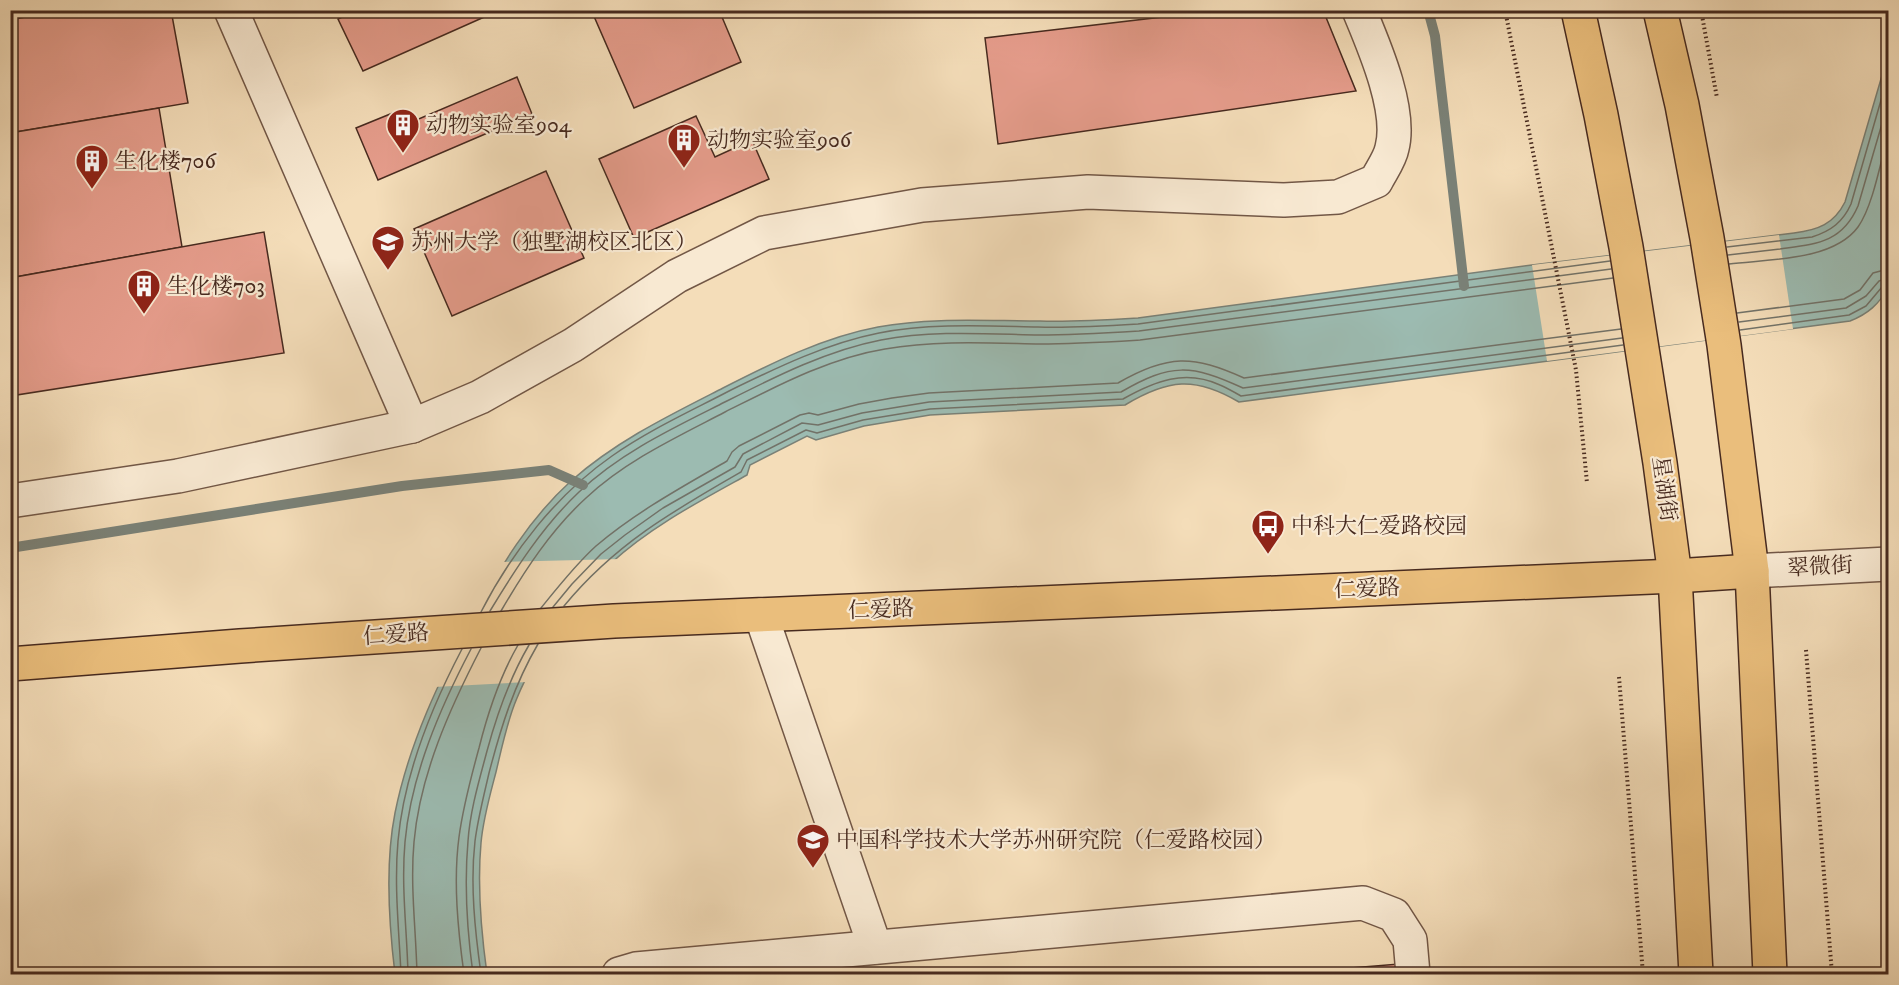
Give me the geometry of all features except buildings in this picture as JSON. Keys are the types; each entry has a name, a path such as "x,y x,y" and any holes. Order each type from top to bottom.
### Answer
{"main road":[{"name":"星湖街","path":"1578,10 1626,247 1675,576 1696,975"},
{"path":"1660,10 1682,105 1707,238 1724,345 1752,571 1770,975"},
{"name":"仁爱路","path":"10,664 614,621 1752,571"}],"street":[{"path":"231,10 412,426"},
{"path":"10,501 178,476 412,426 480,398 573,345 677,276 764,233 922,205 1088,192 1284,200 1338,197 1376,181 1392,148 1394,109 1359,10"},
{"name":"翠微街","path":"1752,571 1888,564"},
{"path":"761,615 875,947"},
{"path":"619,975 636,969 1363,903 1394,915 1410,940 1413,975"}],"path":[{"path":"1505,10 1576,370 1587,483"},
{"path":"1806,650 1832,975"},
{"path":"1619,677 1643,975"}],"water":[{"path":"1888,55 1888,288 1872,308 1850,321 1239,402 1209,388 1182,384 1155,390 1125,405 930,415 864,426 816,440 807,436 750,465 747,475 659,526 610,564 570,609 534,663 513,707 482,834 481,925 487,974 395,974 389,894 392,832 408,761 427,712 449,663 516,544 542,511 571,481 625,441 683,408 779,360 838,337 878,327 939,321 1064,321 1138,318 1532,265 1794,233 1818,228 1836,216 1845,202"}],"pier":[{"path":"1779,235 1793,329 1547,361 1532,265"},
{"path":"621,559 585,595 559,626 527,682 434,687 475,604 501,562"}],"waterway":[{"path":"1428,10 1435,36 1464,286"},
{"path":"10,548 402,486 549,470 583,485"}],"place":[{"name":"动物实验室904","path":"403,154"},
{"name":"动物实验室906","path":"684,169"},
{"name":"生化楼706","path":"92,190"},
{"name":"苏州大学（独墅湖校区北区）","path":"388,271"},
{"name":"生化楼703","path":"144,315"},
{"name":"中科大仁爱路校园","path":"1268,555"},
{"name":"中国科学技术大学苏州研究院（仁爱路校园）","path":"813,869"}]}
